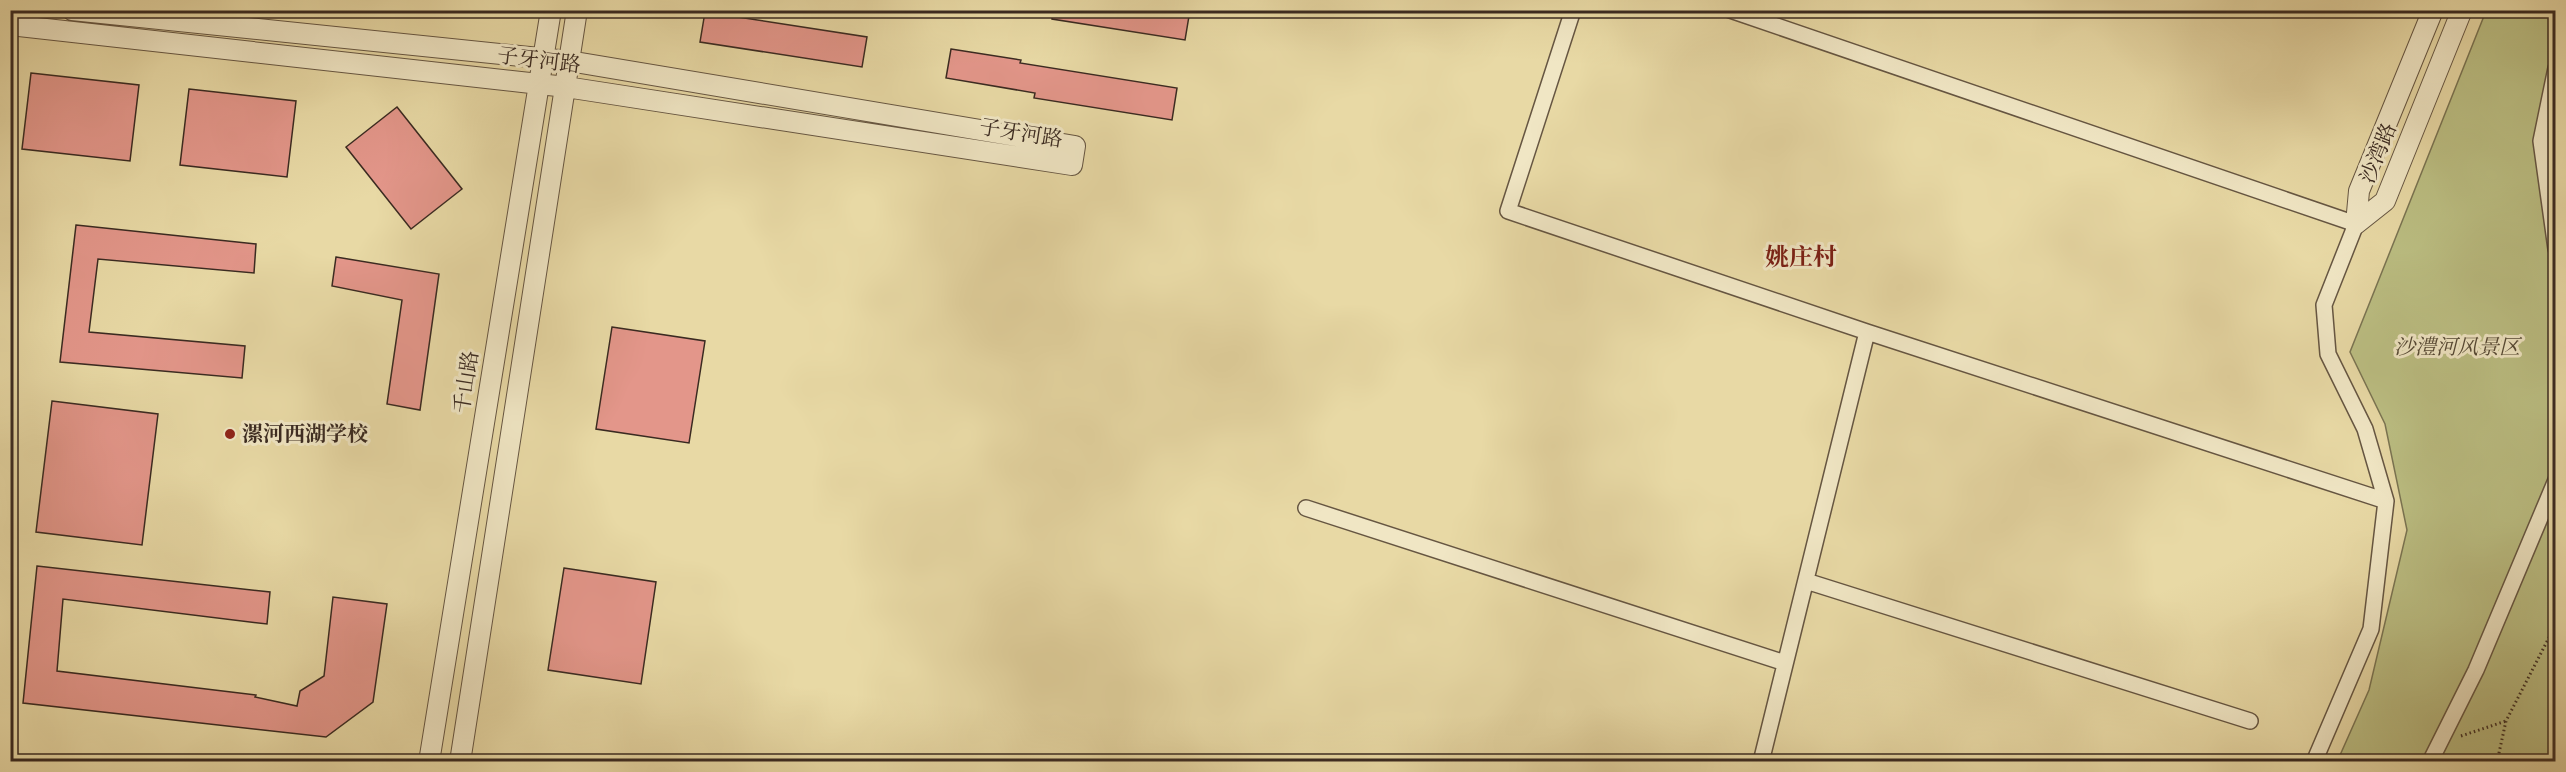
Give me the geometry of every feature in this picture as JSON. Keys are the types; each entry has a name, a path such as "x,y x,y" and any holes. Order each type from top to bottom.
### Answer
{"street":[{"name":"子牙河路","path":"10,25 566,87 1072,165 1075,146 569,61 72,10"},
{"name":"千山路","path":"429,762 552,10"},
{"path":"460,762 577,10"},
{"path":"1573,10 1508,211 1867,332 2386,501"},
{"path":"1730,10 2356,224 2324,305 2328,354 2365,429 2386,501 2371,629 2314,762"},
{"name":"沙湾路","path":"2356,224 2359,191 2433,10"},
{"name":"沙湾路","path":"2356,224 2385,201 2462,10"},
{"path":"2556,68 2541,141 2556,249"},
{"path":"1761,762 1867,332"},
{"path":"2430,762 2476,670 2556,480"},
{"path":"1306,508 1785,663"},
{"path":"1806,581 2250,721"}],"path":[{"path":"2497,762 2506,721 2556,624"},
{"path":"2439,743 2506,721"}],"green space":[{"name":"沙澧河风景区","path":"2486,11 2555,11 2555,761 2337,762 2369,690 2407,530 2385,424 2350,352"}],"building":[{"path":"1052,10 1190,10 1185,40 1052,19"},
{"path":"705,12 867,37 862,67 700,42"},
{"path":"951,49 1021,60 1020,63 1177,88 1172,120 1034,98 1035,93 946,78"},
{"path":"31,73 139,85 130,161 22,149"},
{"path":"189,89 296,101 287,177 180,165"},
{"path":"397,107 462,189 411,229 346,147"},
{"path":"76,225 256,244 254,273 98,259 89,332 245,346 242,378 60,362"},
{"path":"336,257 439,274 420,410 387,404 402,300 332,286"},
{"path":"612,327 705,341 689,443 596,429"},
{"path":"52,401 158,414 142,545 36,532"},
{"path":"37,566 270,592 267,624 63,599 57,671 256,695 255,697 297,706 300,691 324,676 333,597 387,604 373,702 326,737 23,703"},
{"path":"564,568 656,582 641,684 548,670"}],"place":[{"name":"漯河西湖学校","path":"230,434"}],"district":[{"name":"姚庄村","path":"1801,257"}]}
